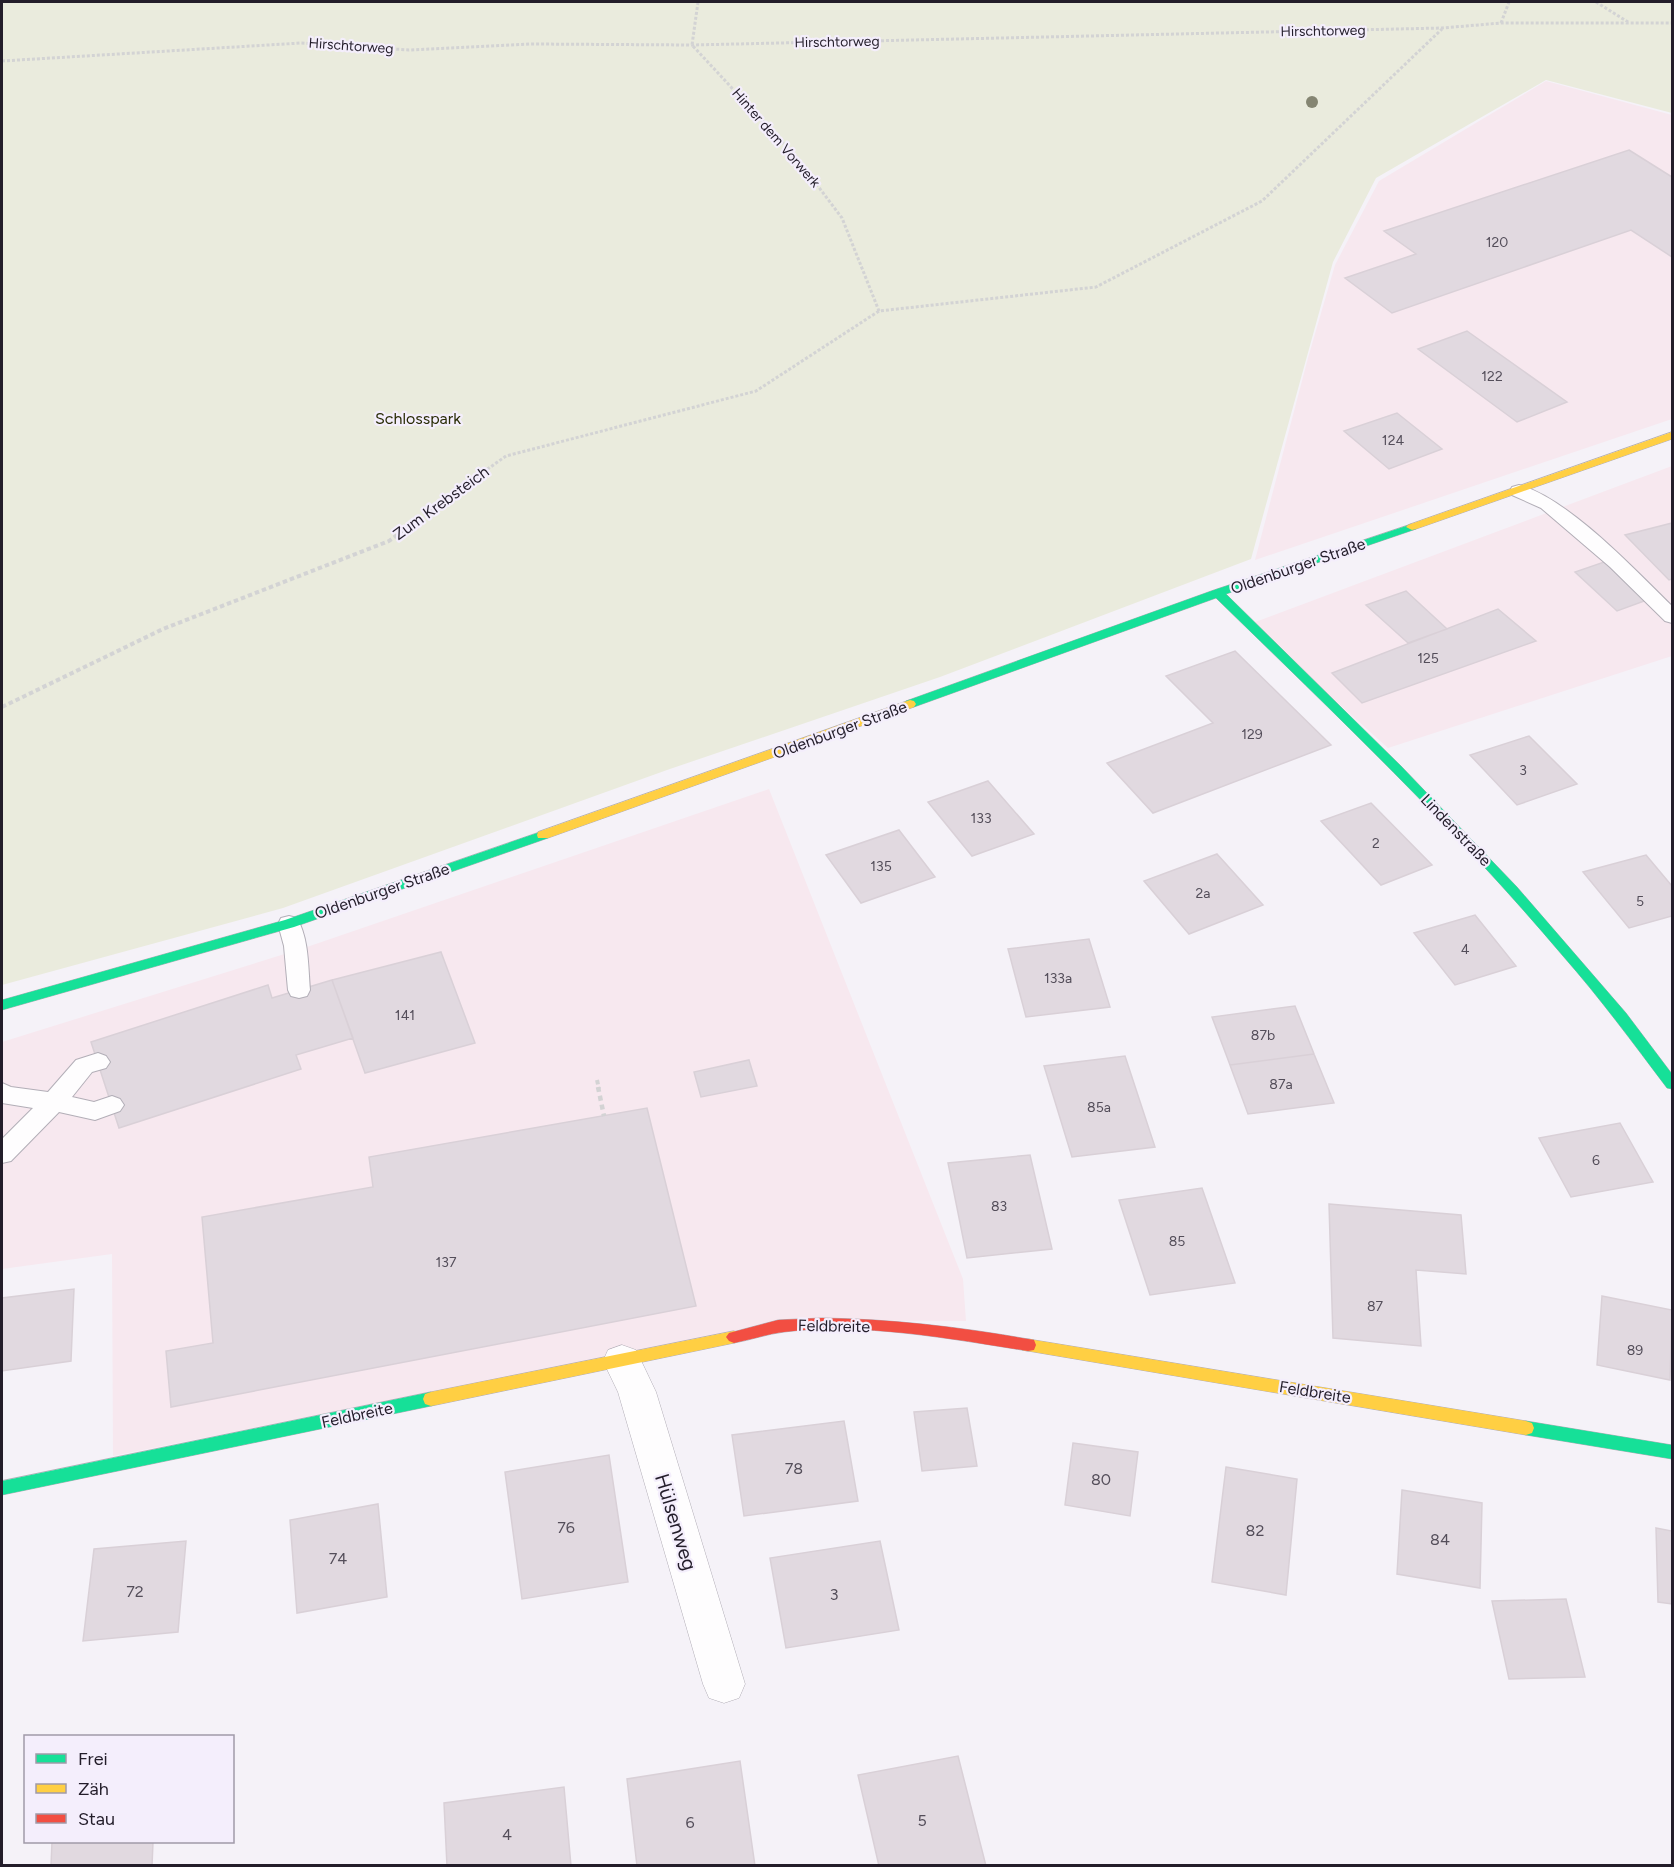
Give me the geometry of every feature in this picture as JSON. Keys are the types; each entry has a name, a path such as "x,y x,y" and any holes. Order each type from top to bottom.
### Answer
{"street":[{"name":"Oldenburger Straße","path":"2,1005 289,924 1672,435"},
{"name":"Lindenstraße","path":"1218,594 1365,737 1511,886 1626,1020 1672,1084"},
{"name":"Feldbreite","path":"2,1488 790,1325 886,1326 982,1337 1672,1452"},
{"name":"Hülsenweg","path":"622,1361 638,1392 724,1684"}],"lane":[{"path":"1519,491 1548,504 1617,563 1672,617"},
{"path":"289,924 295,946 299,990"},
{"path":"2,1154 54,1102 84,1066 98,1062"},
{"path":"2,1092 3,1095 54,1102 95,1111 112,1105"}],"path":[{"path":"692,45 698,2"},
{"path":"1501,23 1509,2"},
{"path":"1596,2 1629,23"},
{"name":"Hirschtorweg","path":"2,61 301,43 409,50 531,44 692,45 1442,28 1501,23 1672,22"},
{"path":"879,312 1096,287 1262,201 1442,28"},
{"name":"Hinter dem Vorwerk","path":"692,45 796,157 842,218 879,312"},
{"name":"Zum Krebsteich","path":"2,706 164,629 389,541 506,456 756,391 879,312"},
{"path":"597,1080 604,1116"}],"shaded area":[{"path":"1546,81 1672,115 1672,419 1255,560 1335,265 1379,181"},
{"path":"1672,466 1672,656 1388,748 1250,624"},
{"path":"769,789 963,1279 966,1321 788,1320 113,1456 112,1254 2,1269 2,1042 304,948"}],"green space":[{"name":"Schlosspark","path":"2,2 1672,2 1672,113 1546,80 1376,178 1333,262 1251,559 940,677 667,770 283,908 2,985"}],"building":[{"path":"1629,150 1672,177 1672,257 1631,230 1392,313 1345,278 1416,254 1384,231"},
{"path":"1467,331 1567,402 1517,422 1418,349"},
{"path":"1397,413 1442,449 1389,469 1344,431"},
{"path":"1672,523 1672,579 1669,580 1625,535"},
{"path":"1604,562 1647,600 1617,611 1575,572"},
{"path":"1406,591 1447,629 1408,643 1366,605"},
{"path":"1498,609 1536,641 1362,703 1332,673"},
{"path":"1235,651 1331,745 1153,813 1107,763 1213,723 1166,676"},
{"path":"1529,736 1577,784 1517,805 1470,755"},
{"path":"988,781 1034,834 972,856 928,802"},
{"path":"1371,803 1432,865 1381,885 1321,821"},
{"path":"899,830 935,877 861,903 826,855"},
{"path":"1217,854 1263,905 1189,934 1144,881"},
{"path":"1646,855 1672,886 1672,916 1629,928 1583,872"},
{"path":"1475,915 1516,966 1455,985 1414,933"},
{"path":"1089,939 1110,1007 1026,1017 1008,949"},
{"path":"441,952 475,1043 365,1073 332,980"},
{"path":"332,980 353,1038 296,1055 301,1069 119,1128 91,1042 268,985 272,998"},
{"path":"1295,1006 1314,1054 1230,1065 1212,1017"},
{"path":"1314,1054 1334,1103 1248,1114 1230,1065"},
{"path":"1125,1056 1155,1147 1072,1157 1044,1066"},
{"path":"749,1060 757,1086 701,1097 694,1072"},
{"path":"647,1108 696,1306 171,1407 166,1351 213,1343 202,1217 373,1187 369,1157"},
{"path":"1620,1123 1653,1182 1571,1197 1539,1138"},
{"path":"1030,1155 1052,1249 967,1258 948,1163"},
{"path":"1202,1188 1235,1283 1150,1295 1119,1200"},
{"path":"1329,1204 1461,1215 1466,1274 1416,1270 1421,1346 1333,1338"},
{"path":"74,1289 71,1361 2,1371 2,1298"},
{"path":"1602,1296 1672,1310 1670,1380 1597,1365"},
{"path":"967,1408 977,1466 922,1471 914,1412"},
{"path":"844,1421 858,1501 744,1516 732,1435"},
{"path":"1073,1443 1138,1452 1130,1516 1065,1505"},
{"path":"609,1455 628,1582 522,1599 505,1472"},
{"path":"1226,1467 1297,1479 1286,1595 1212,1582"},
{"path":"1402,1490 1482,1503 1480,1588 1397,1574"},
{"path":"378,1504 387,1597 297,1613 290,1520"},
{"path":"1656,1528 1672,1531 1672,1604 1658,1602"},
{"path":"186,1541 178,1632 83,1641 94,1549"},
{"path":"880,1541 899,1630 786,1648 770,1558"},
{"path":"1566,1599 1585,1677 1509,1679 1492,1601"},
{"path":"958,1756 986,1866 879,1866 858,1775"},
{"path":"740,1761 755,1866 637,1866 627,1779"},
{"path":"564,1787 571,1866 447,1866 444,1803"},
{"path":"52,1843 153,1843 152,1866 51,1866"}],"traffic: fast":[{"path":"910,704 1218,593 1412,527"},
{"path":"1218,593 1397,769 1513,890 1568,952 1672,1084"},
{"path":"2,1005 289,924 543,835"},
{"path":"2,1488 431,1399"},
{"path":"1526,1428 1672,1452"}],"traffic: slow":[{"path":"1412,527 1672,435"},
{"path":"543,835 910,704"},
{"path":"431,1399 734,1337"},
{"path":"1028,1345 1526,1428"}],"traffic: jam":[{"path":"734,1337 771,1328 822,1324 881,1326 940,1332 1028,1345"}]}
